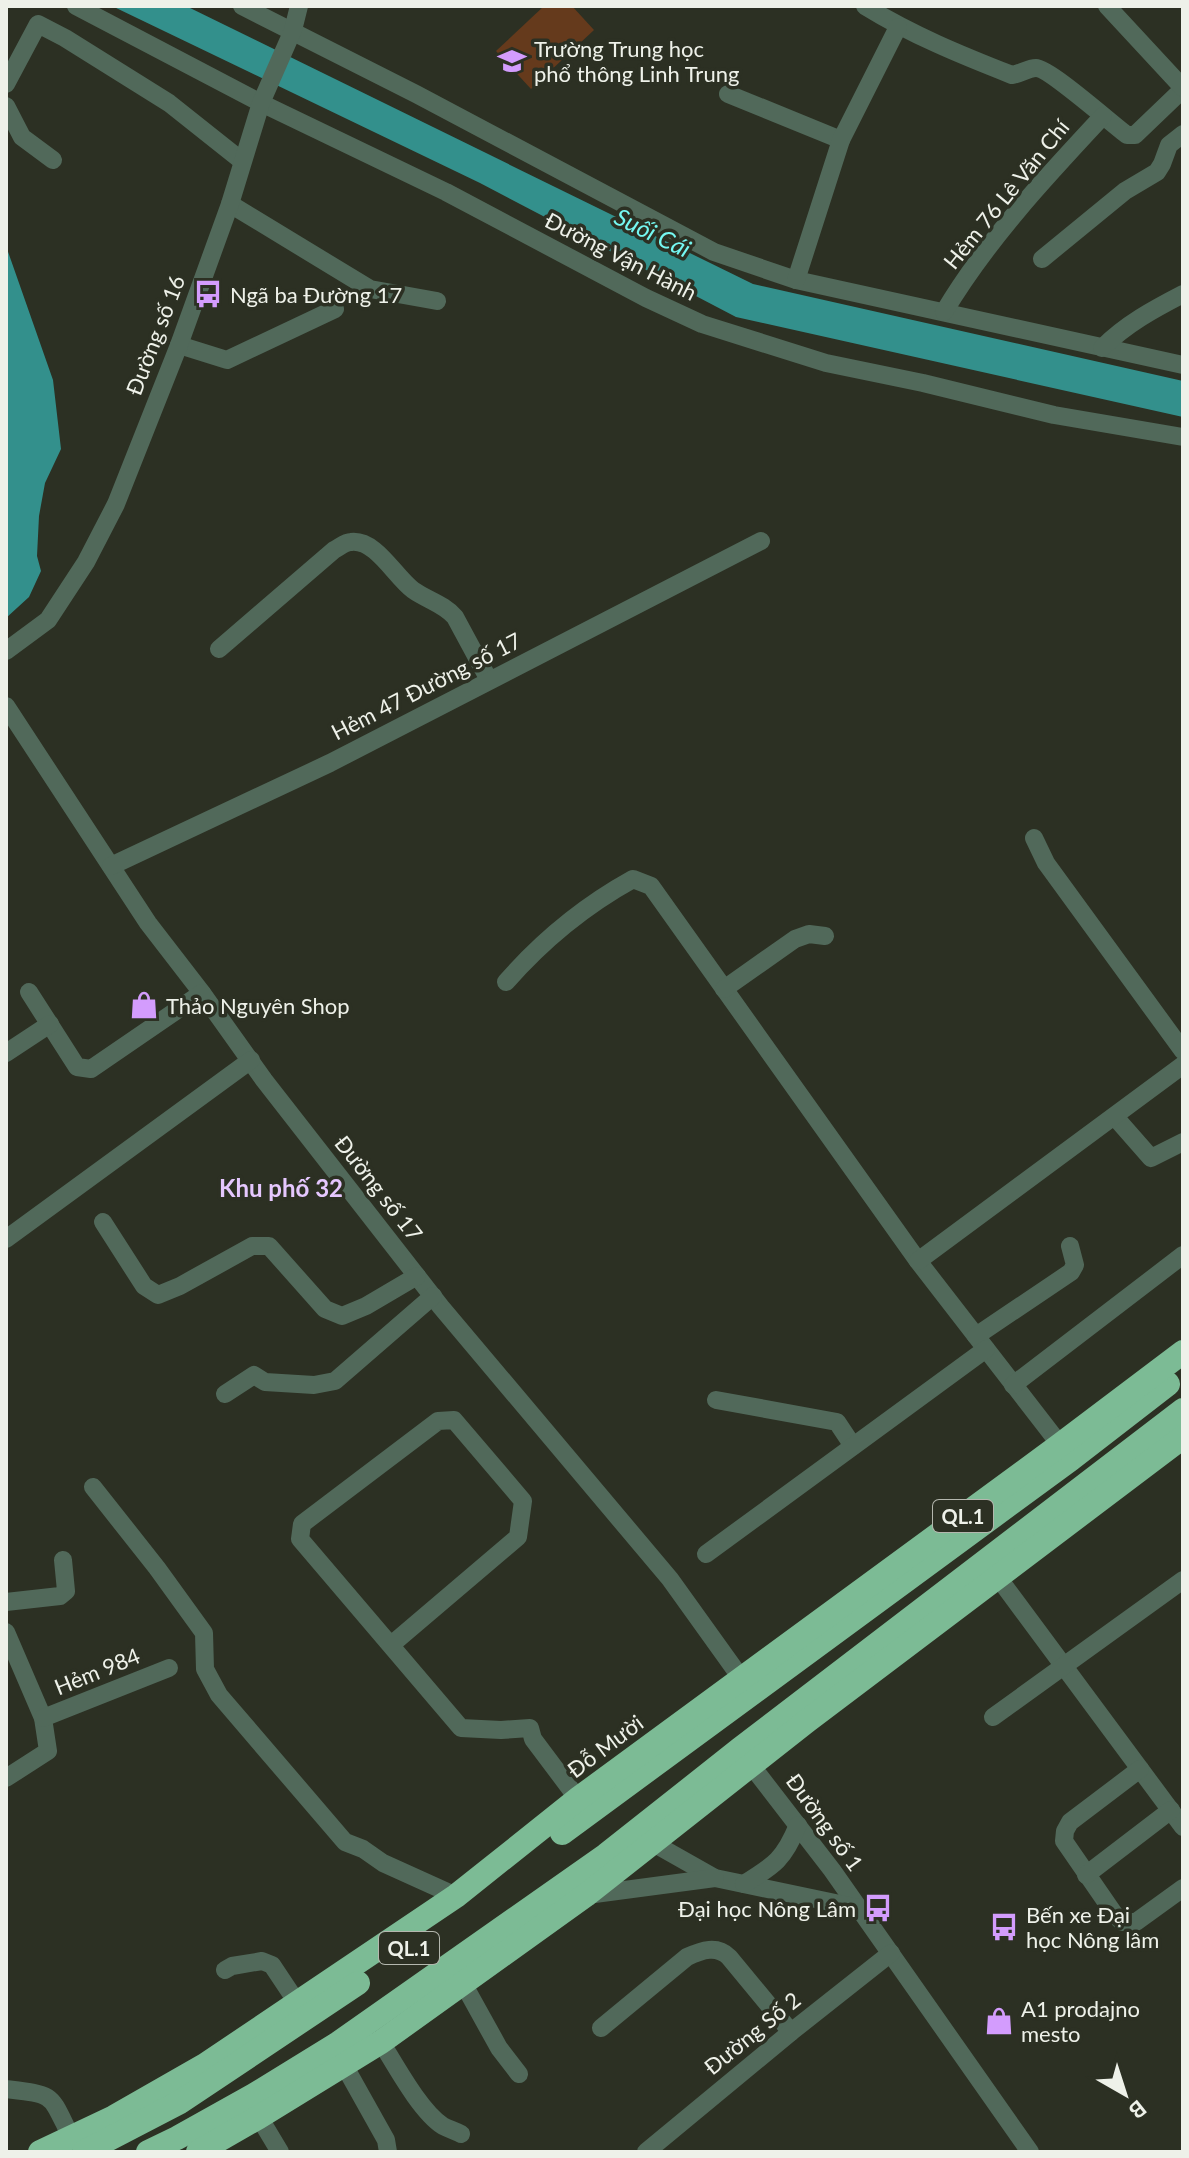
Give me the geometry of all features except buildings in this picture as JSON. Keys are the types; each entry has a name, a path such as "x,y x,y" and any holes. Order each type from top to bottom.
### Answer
{"highway":[{"name":"Đỗ Mười","path":"1066,1452 1183,1352"},
{"name":"Đỗ Mười","path":"77,2145 298,2004 456,1896 584,1806 1066,1452 1183,1372"},
{"name":"QL.1","path":"148,2152 254,2095 337,2044 606,1855 647,1834 751,1763 780,1730 1183,1410"},
{"name":"QL.1","path":"780,1730 997,1576 1183,1437"},
{"path":"747,1685 780,1730"},
{"path":"712,1711 751,1763"},
{"path":"612,1785 647,1834"},
{"name":"Đỗ Mười","path":"40,2152 77,2145 180,2102 305,2020 477,1899 584,1806"},
{"name":"QL.1","path":"198,2152 381,2042 586,1895 647,1834"}],"street":[{"name":"Đường Vận Hành","path":"76,6 264,96 646,298 702,324 826,363 1054,415 1183,437"},
{"name":"Đường Vận Hành","path":"242,6 289,38 714,252 796,280 1183,365"},
{"name":"Đường số 16","path":"6,651 48,620 86,562 116,504 179,345 230,204 264,96 299,6"},
{"path":"865,6 898,27 1012,75 1041,69 1103,116"},
{"path":"1107,6 1183,89"},
{"path":"6,84 38,24 169,103 242,161"},
{"path":"796,280 841,140 898,27"},
{"name":"Hẻm 76 Lê Văn Chí","path":"944,312 956,292 1048,174 1103,116 1127,135 1135,135 1183,89"},
{"path":"728,94 841,140"},
{"path":"6,106 22,137 53,160"},
{"path":"1042,259 1125,191 1157,172 1169,145 1183,134"},
{"path":"230,204 370,289 437,301"},
{"path":"1102,348 1142,316 1183,294"},
{"path":"179,345 227,360 335,309"},
{"name":"Hẻm 47 Đường số 17","path":"111,866 330,763 761,541"},
{"path":"219,649 334,550 348,542 360,542 387,562 412,589 448,609 489,680"},
{"name":"Đường số 17","path":"6,706 14,731 148,923 251,1060 433,1296 670,1579 747,1685"},
{"path":"1034,838 1046,863 1183,1051"},
{"path":"506,982 526,959 604,895 633,879 651,886 918,1261 1066,1452"},
{"path":"724,989 795,939 809,934 825,936"},
{"path":"29,992 77,1067 91,1069 202,993"},
{"path":"6,1053 50,1024"},
{"path":"6,1239 251,1060"},
{"path":"918,1261 1183,1065"},
{"path":"1115,1117 1151,1158 1183,1142"},
{"path":"103,1222 144,1286 158,1295 252,1246 269,1246 325,1309 342,1316 366,1306 417,1276"},
{"path":"706,1554 853,1446 1071,1272 1075,1265 1070,1246"},
{"path":"1013,1385 1183,1255"},
{"path":"225,1394 254,1375 265,1382 314,1385 335,1381 433,1296"},
{"path":"716,1400 837,1422 853,1446"},
{"path":"391,1645 518,1537 523,1501 454,1420 438,1421 302,1524 300,1539 461,1728 530,1728 533,1739 584,1806"},
{"path":"93,1487 204,1633 205,1669 219,1695 345,1842 456,1896"},
{"path":"6,1602 60,1596 66,1591 63,1560"},
{"path":"997,1576 1183,1827"},
{"path":"993,1717 1183,1580"},
{"path":"6,1632 43,1718 48,1751 6,1778"},
{"name":"Hẻm 984","path":"43,1718 169,1668"},
{"path":"751,1763 780,1730"},
{"name":"Đường số 1","path":"751,1763 859,1908 1030,2152"},
{"path":"1139,1767 1067,1826 1064,1836 1066,1846 1115,1915 1127,1923 1136,1922 1183,1888"},
{"path":"1086,1875 1171,1810"},
{"path":"744,1884 772,1867 788,1849 798,1825"},
{"name":"Đường số 1","path":"647,1834 715,1878 859,1908"},
{"path":"586,1895 715,1878"},
{"path":"601,2028 687,1957 700,1950 715,1949 729,1957 791,2032"},
{"name":"Đường Số 2","path":"646,2152 891,1953"},
{"path":"225,1970 262,1961 272,1965 298,2004"},
{"path":"463,1983 499,2048 519,2074"},
{"path":"381,2042 411,2090 430,2113 442,2125 461,2134"},
{"path":"344,2065 386,2140 388,2152"},
{"path":"6,2089 43,2094 52,2099 77,2145"},
{"path":"259,2117 280,2152"}],"shaded area":[{"path":"544,6 572,6 594,30 531,89 496,51"}],"water":[{"path":"112,6 186,6 753,284 1183,381 1183,417 736,317 480,183"},
{"path":"6,246 53,380 61,449 45,483 39,516 37,556 41,571 29,597 6,618"}],"place":[{"name":"Trường Trung học phổ thông Linh Trung","path":"512,61"},
{"name":"Ngã ba Đường 17","path":"208,294"},
{"name":"Thảo Nguyên Shop","path":"144,1005"},
{"name":"Đại học Nông Lâm","path":"878,1908"},
{"name":"Bến xe Đại học Nông lâm","path":"1004,1927"},
{"name":"A1 prodajno mesto","path":"999,2021"}],"district":[{"name":"Khu phố 32","path":"281,1187"}],"water label":[{"name":"Suối Cái","path":"653,232"}]}
